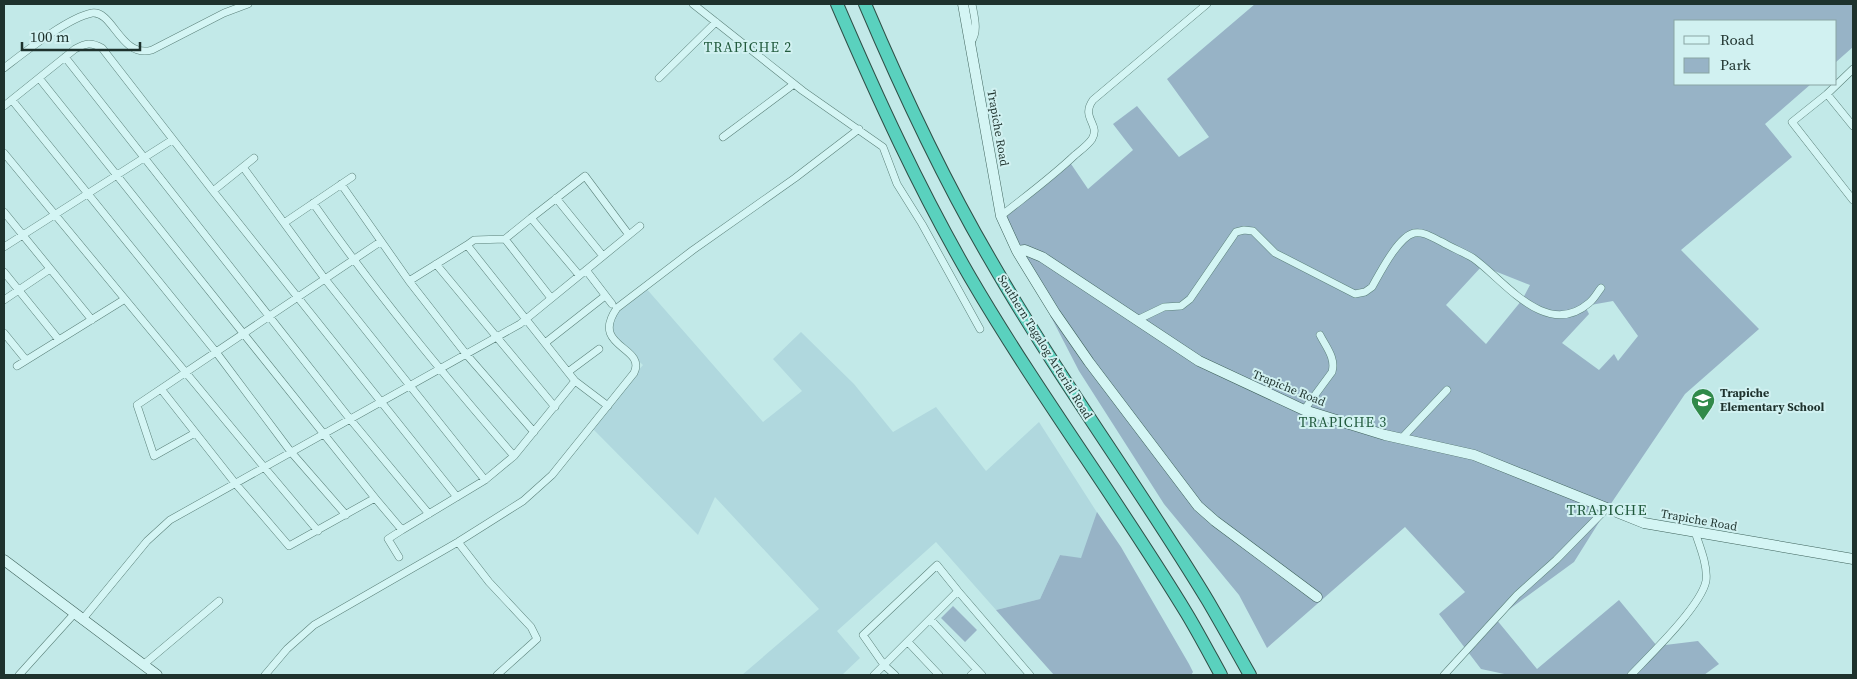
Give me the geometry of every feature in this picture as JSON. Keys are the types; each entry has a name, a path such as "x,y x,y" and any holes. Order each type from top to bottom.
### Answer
{"highway":[{"name":"Southern Tagalog Arterial Road","path":"837,4 871,83 921,186 970,277 1044,395 1187,614 1221,675"},
{"name":"Southern Tagalog Arterial Road","path":"865,4 894,72 942,172 990,260 1208,600 1250,675"}],"street":[{"path":"4,68 72,20 93,13 101,16 131,48 144,52 152,50 224,13 248,4"},
{"path":"693,4 794,84 884,147 897,184 922,224 980,328"},
{"name":"Trapiche Road","path":"963,4 1001,216 1017,251 1025,250 1042,257 1199,361 1304,410 1402,438 1474,455 1644,523 1853,559"},
{"path":"971,42 974,37 975,24 972,4"},
{"path":"1001,216 1064,166 1092,140 1094,133 1093,125 1087,112 1093,100 1207,4"},
{"path":"659,78 716,22"},
{"path":"4,106 84,44 93,43 102,48 172,140 457,497"},
{"path":"65,57 350,418 429,514"},
{"path":"1837,84 1853,69"},
{"path":"39,78 244,333 322,434 402,530"},
{"path":"723,137 794,84"},
{"path":"1836,85 1792,122 1852,195"},
{"path":"1827,94 1853,126"},
{"path":"12,100 216,352 291,452 346,515"},
{"path":"265,675 286,649 314,625 458,542 523,500 552,475 636,368 635,360 609,333 610,321 618,308 693,250 795,178 858,130"},
{"path":"4,247 172,140"},
{"path":"4,153 7,164 54,215 318,531"},
{"path":"213,191 254,158"},
{"path":"243,166 325,279 485,480"},
{"path":"409,281 474,240 505,238 585,176 628,235"},
{"path":"284,222 352,177"},
{"path":"341,184 409,281 466,354 534,432"},
{"path":"556,198 603,256"},
{"path":"313,203 353,260 439,369 514,456"},
{"path":"4,212 92,320"},
{"path":"531,218 579,275"},
{"path":"19,675 78,617 147,541 170,520 526,319 640,226"},
{"path":"1136,320 1164,307 1181,306 1190,299 1236,232 1244,230 1253,231 1275,253 1354,294 1365,292 1372,286 1401,242 1413,233 1425,234 1472,258 1510,292 1534,308 1557,315 1576,311 1590,303 1601,288"},
{"path":"505,238 551,298"},
{"path":"195,433 154,456 137,405 380,242"},
{"path":"467,245 575,381 608,406"},
{"path":"1017,251 1088,362 1198,506 1316,597"},
{"path":"436,264 554,407"},
{"path":"4,300 50,269"},
{"path":"586,270 612,304"},
{"path":"4,272 59,340"},
{"path":"545,343 606,296"},
{"path":"17,366 125,299"},
{"path":"4,333 26,360"},
{"path":"1304,410 1332,372 1334,366 1334,360 1320,335"},
{"path":"568,372 599,349"},
{"path":"399,556 388,539 485,480 514,456 575,381"},
{"path":"161,389 235,483 289,546 375,498"},
{"path":"1402,438 1447,390"},
{"path":"1444,675 1517,595 1556,560 1607,508"},
{"path":"1632,675 1697,603 1706,581 1704,559 1695,532"},
{"path":"458,542 489,582 532,627 538,639 497,675"},
{"path":"4,560 157,675"},
{"path":"895,675 884,665 863,635 937,565 1030,675"},
{"path":"874,675 958,592"},
{"path":"143,665 219,600"},
{"path":"930,619 980,672 971,675"},
{"path":"908,642 939,675"}],"shaded area":[{"path":"645,287 763,422 802,391 773,359 801,332 854,384 893,432 936,407 986,471 1039,422 1098,514 1081,559 1060,555 1040,599 996,610 936,542 837,631 860,658 842,675 742,675 819,609 715,497 698,535 591,427 643,365 614,338 610,329 620,307"}],"green space":[{"path":"1255,4 1853,4 1853,47 1837,61 1837,20 1674,20 1674,85 1810,85 1765,124 1792,157 1681,250 1759,329 1685,394 1574,562 1496,619 1537,669 1619,600 1657,646 1698,641 1719,664 1704,675 1509,675 1481,669 1439,614 1465,592 1405,527 1267,648 1239,595 1164,504 1079,371 1001,216 1069,161 1088,189 1133,150 1113,124 1137,106 1179,157 1209,137 1167,79","holes":["1482,266 1530,285 1522,300 1486,344 1446,305","1613,301 1638,336 1618,361 1614,354 1599,370 1562,343 1589,314 1585,306"]},
{"path":"1097,512 1121,547 1189,664 1193,672 1191,675 1054,675 996,610 1040,599 1060,555 1081,558"},
{"path":"953,606 977,630 965,642 941,618"}],"place":[{"name":"Trapiche Elementary School","path":"1703,421"}],"district":[{"name":"TRAPICHE 2","path":"748,47"},
{"name":"TRAPICHE 3","path":"1343,422"},
{"name":"TRAPICHE","path":"1607,510"}]}
